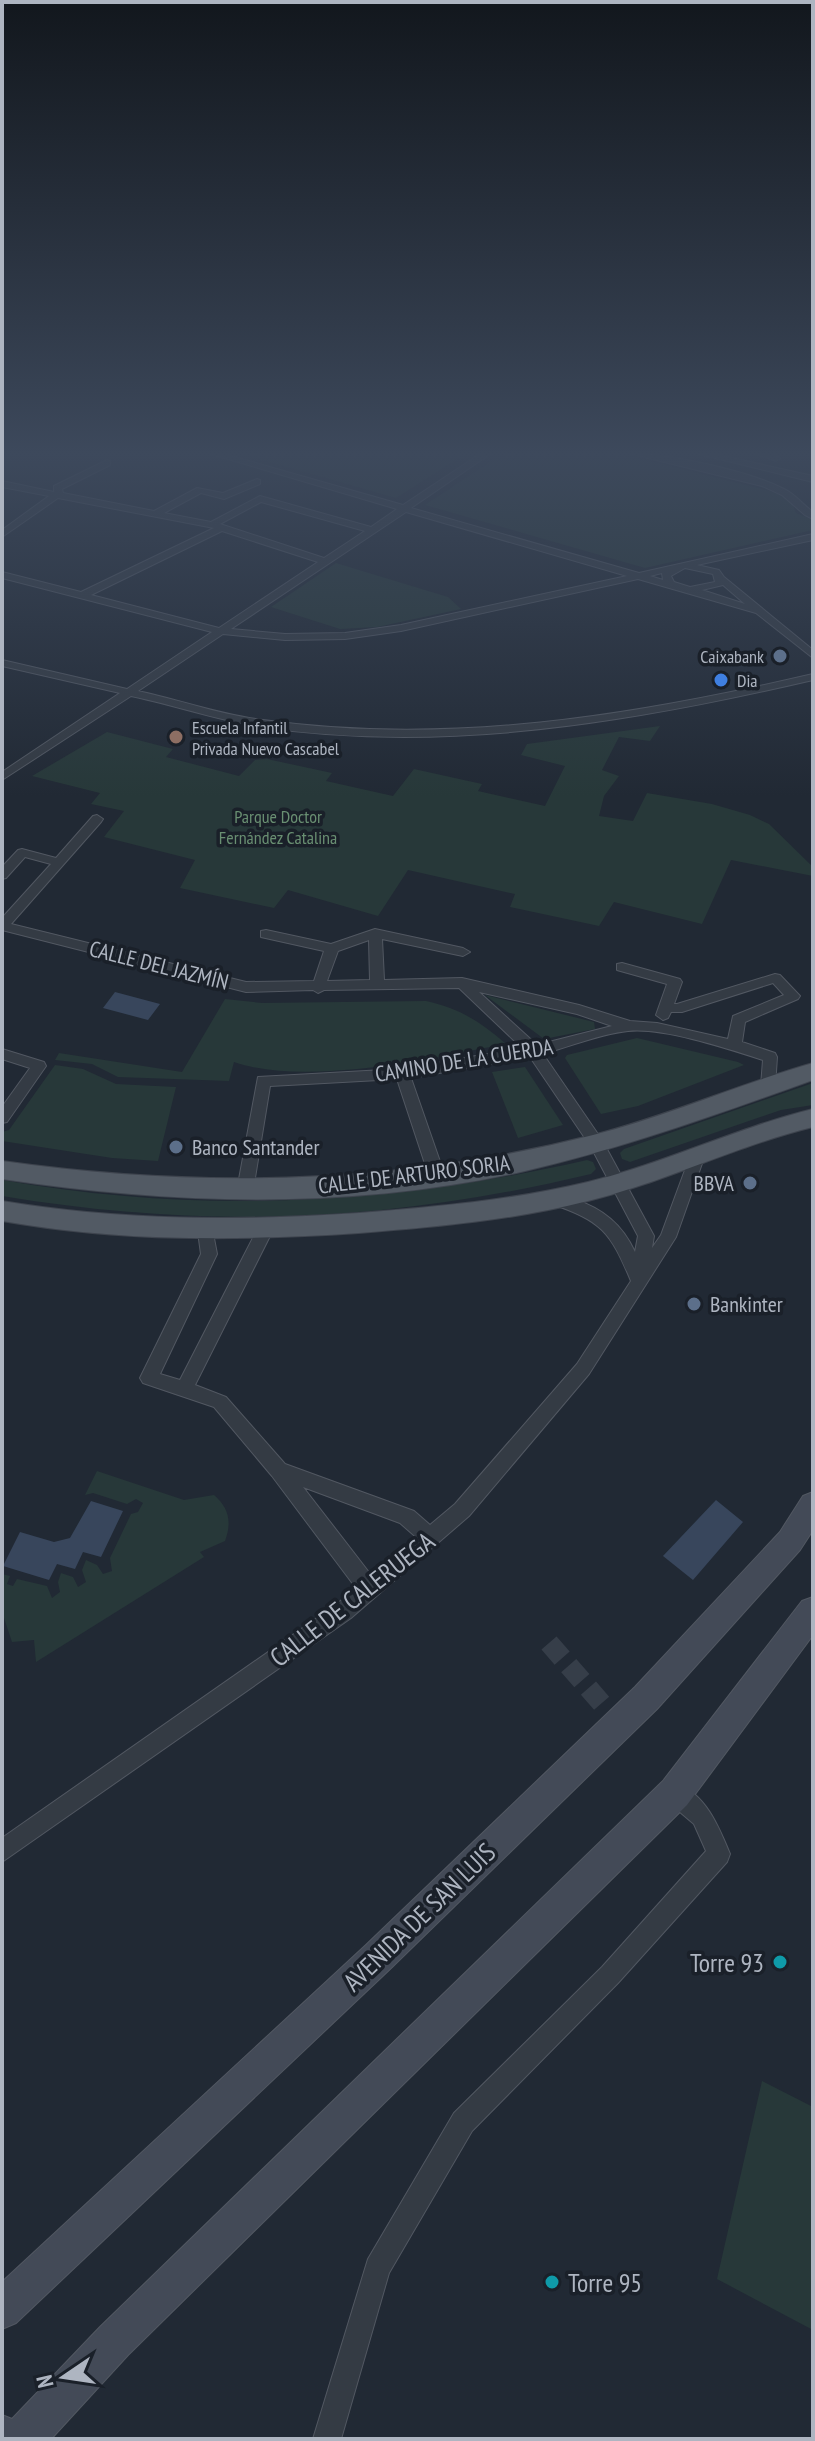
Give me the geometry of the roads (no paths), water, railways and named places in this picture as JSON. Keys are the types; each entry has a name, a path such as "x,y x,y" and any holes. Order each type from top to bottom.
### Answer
{"main road":[{"name":"CALLE DE ARTURO SORIA","path":"2,1170 68,1181 245,1190 338,1187 437,1176 597,1144 813,1071"},
{"name":"CALLE DE ARTURO SORIA","path":"2,1211 206,1232 425,1219 555,1199 619,1184 775,1126 813,1118"}],"street":[{"path":"81,596 136,568"},
{"path":"2,777 315,568"},
{"path":"606,568 756,610"},
{"path":"2,575 219,631 285,637 345,636 401,628 670,568"},
{"path":"676,568 666,575 677,587"},
{"path":"687,568 718,575 813,655"},
{"path":"690,590 713,588 721,568"},
{"path":"2,663 271,725 423,735 516,732 606,722 687,708 813,677"},
{"name":"CALLE DEL JAZMÍN","path":"97,819 2,926 246,987 462,983 579,1010 629,1026 657,1028 734,1045 770,1057 768,1086"},
{"path":"2,875 22,853 59,862"},
{"path":"375,933 377,985"},
{"path":"266,934 332,948 375,933 463,952"},
{"path":"318,988 332,948"},
{"path":"622,967 675,982 657,1028"},
{"path":"667,1007 677,1009 775,978 793,996 738,1019 734,1045"},
{"name":"CALLE DE CALERUEGA","path":"462,983 534,1051 597,1144 646,1236 639,1281"},
{"name":"CAMINO DE LA CUERDA","path":"245,1190 263,1081 402,1074 534,1051 629,1026"},
{"path":"2,1054 39,1066 2,1118"},
{"path":"402,1074 437,1176"},
{"name":"CALLE DE CALERUEGA","path":"2,1851 370,1590 462,1510 583,1369 668,1237 697,1155"},
{"path":"555,1199 583,1207 608,1221 621,1236 639,1281"},
{"path":"184,1389 265,1230"},
{"path":"206,1232 209,1254 149,1378 220,1402 279,1470 370,1590"},
{"path":"279,1470 407,1517 431,1538"},
{"name":"AVENIDA DE SAN LUIS","path":"2,2309 378,1957 646,1698 790,1541 813,1505"},
{"path":"22,2439 114,2341 675,1793 813,1611"},
{"path":"327,2439 377,2268 463,2122 610,1975 719,1854 702,1816 675,1793"}],"water":[{"path":"115,992 160,1004 148,1020 103,1008"},
{"path":"716,1500 743,1522 693,1580 663,1556"},
{"path":"91,1501 123,1511 101,1557 83,1552 75,1569 57,1564 49,1580 3,1566 20,1532 54,1542 70,1538"}],"tunnel":[{"path":"549,1643 604,1706"}],"place":[{"name":"Caixabank","path":"780,656"},
{"name":"Dia","path":"721,680"},
{"name":"Escuela Infantil Privada Nuevo Cascabel","path":"176,737"},
{"name":"Banco Santander","path":"176,1147"},
{"name":"BBVA","path":"750,1183"},
{"name":"Bankinter","path":"694,1304"},
{"name":"Torre 93","path":"780,1962"},
{"name":"Torre 95","path":"552,2282"}],"park label":[{"name":"Parque Doctor Fernández Catalina","path":"278,826"}]}
